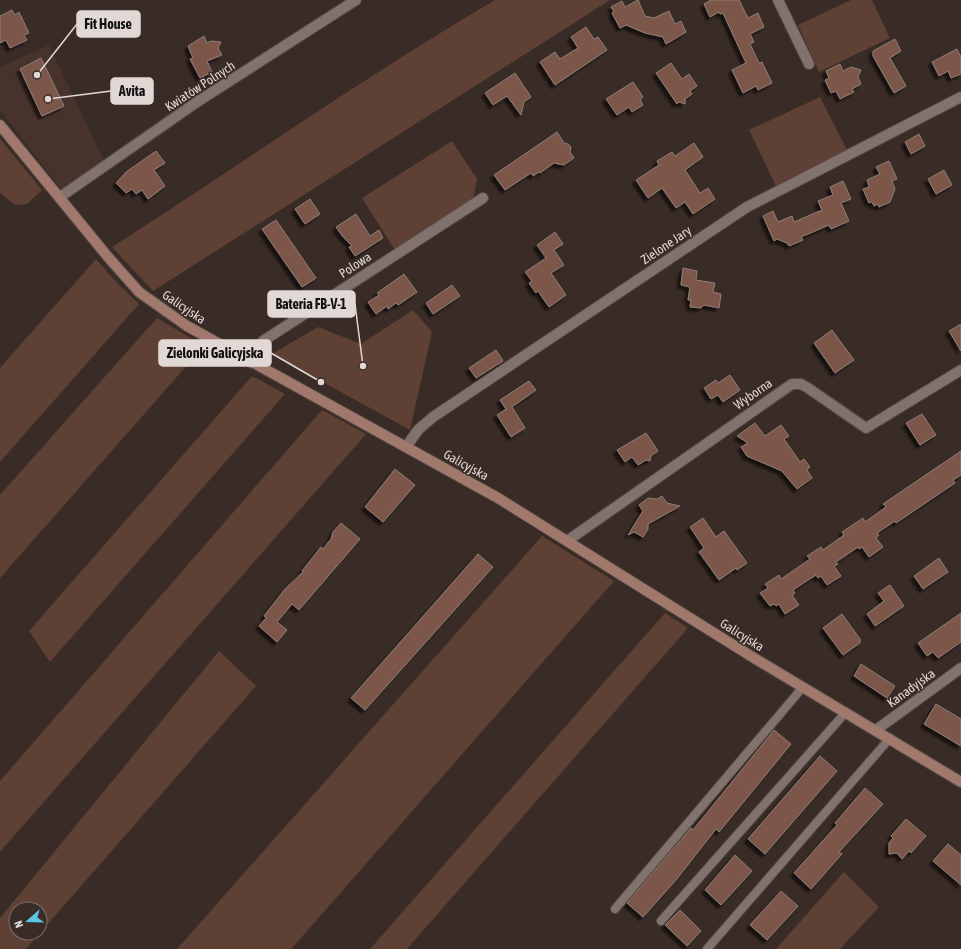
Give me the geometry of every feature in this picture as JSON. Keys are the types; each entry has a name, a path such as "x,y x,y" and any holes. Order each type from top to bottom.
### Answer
{"street":[{"name":"Kwiatów Polnych","path":"60,197 197,102 356,0"},
{"path":"778,0 809,64"},
{"name":"Zielone Jary","path":"406,447 418,430 433,417 747,207 961,97"},
{"name":"Galicyjska","path":"0,125 108,258 139,292 187,326 498,498 803,687 961,782"},
{"name":"Polowa","path":"252,363 263,341 483,198"},
{"name":"Wyborna","path":"567,541 792,384 801,384 808,388 866,428 961,370"},
{"name":"Kanadyjska","path":"876,730 961,668"}],"lane":[{"path":"615,909 803,687"},
{"path":"661,921 846,712"},
{"path":"707,949 890,738"}],"shaded area":[{"path":"495,0 610,0 153,291 112,247 350,90 446,29"},
{"path":"851,0 872,0 890,38 819,72 798,25"},
{"path":"49,45 105,163 63,191 0,110 0,67"},
{"path":"820,97 847,150 777,188 749,130"},
{"path":"0,139 42,190 27,204 15,205 0,193"},
{"path":"452,141 477,179 473,200 395,250 362,198"},
{"path":"96,259 119,285 139,304 0,462 0,368"},
{"path":"413,310 432,332 410,430 272,354 318,327 361,344"},
{"path":"157,318 204,346 0,578 0,495"},
{"path":"252,376 285,394 50,662 29,631"},
{"path":"322,410 366,434 0,852 0,781"},
{"path":"542,536 614,581 293,947 291,949 177,949"},
{"path":"665,613 688,628 407,949 370,949"},
{"path":"219,651 256,686 48,924 48,901 14,901"},
{"path":"844,872 879,907 840,949 776,949"},
{"path":"8,908 8,941 33,941 26,949 0,949 0,918"}],"building":[{"path":"638,0 645,16 654,18 669,11 675,24 681,21 686,32 666,44 663,37 645,33 626,25 620,28 612,13 614,12 611,7 622,1 625,7"},
{"path":"711,0 739,0 748,18 758,13 764,27 750,34 754,42 750,44 759,63 762,62 772,83 758,90 756,86 743,93 732,70 746,63 723,13 720,14 719,12 710,17 704,4"},
{"path":"12,10 15,15 19,12 29,33 24,35 27,40 10,48 6,40 0,43 0,16"},
{"path":"586,27 594,39 598,37 607,50 555,85 540,62 555,52 560,59 578,48 571,37"},
{"path":"204,36 207,43 211,41 221,42 218,48 222,55 207,61 212,72 200,78 190,59 193,58 188,46"},
{"path":"895,39 901,51 890,58 906,86 894,93 873,56 873,51"},
{"path":"957,49 961,57 961,74 951,78 948,71 939,76 932,62"},
{"path":"41,58 64,106 42,116 20,69"},
{"path":"671,63 682,79 689,74 697,86 690,91 692,94 685,99 685,104 679,102 677,104 656,73"},
{"path":"840,64 843,71 851,67 861,70 858,77 861,84 852,89 854,92 840,99 836,91 831,93 825,80 829,78 826,71"},
{"path":"515,73 531,97 524,102 521,115 507,96 493,105 485,93"},
{"path":"633,82 643,97 640,99 643,105 632,112 629,107 617,115 606,99"},
{"path":"557,132 564,143 571,147 570,152 574,158 564,165 554,163 533,176 531,173 505,190 494,175"},
{"path":"919,134 925,146 911,154 905,142"},
{"path":"694,143 703,157 685,170 700,193 708,188 715,199 693,214 685,202 676,208 662,188 648,198 636,180 659,165 657,161 672,152 675,156"},
{"path":"156,151 165,163 154,170 165,186 148,199 142,190 136,194 132,189 126,193 116,183 126,172"},
{"path":"889,161 897,179 892,181 895,189 890,202 879,207 878,204 874,206 872,202 869,203 863,189 869,187 867,180 880,174 876,167"},
{"path":"944,170 952,185 936,194 928,179"},
{"path":"843,181 851,199 841,203 849,221 831,229 829,225 801,237 803,240 789,246 787,243 777,239 774,241 763,216 773,211 778,222 792,216 794,222 822,210 818,201 833,195 830,187"},
{"path":"310,199 320,214 305,224 295,209"},
{"path":"356,214 370,236 379,230 383,238 355,256 349,247 352,246 336,227"},
{"path":"276,220 316,278 302,287 262,229"},
{"path":"555,232 563,244 554,250 564,265 551,273 566,295 549,307 538,291 536,293 529,283 532,281 525,272 546,258 537,245"},
{"path":"683,268 697,271 696,280 715,283 713,292 721,294 719,308 704,305 701,308 690,307 691,300 688,300 690,287 681,285"},
{"path":"404,274 417,292 398,305 396,303 388,309 387,306 376,314 368,302 379,295 377,293"},
{"path":"452,285 460,296 433,314 426,303"},
{"path":"961,324 961,351 949,331"},
{"path":"832,330 854,360 835,373 814,343"},
{"path":"496,350 503,361 476,378 469,368"},
{"path":"730,375 740,390 723,402 718,395 711,399 704,388 716,380 718,383"},
{"path":"529,381 536,390 512,407 525,428 511,437 497,415 506,409 500,400"},
{"path":"922,414 936,435 920,445 906,423"},
{"path":"755,423 765,436 781,425 789,436 784,439 800,462 804,459 810,467 807,470 812,478 797,489 782,471 747,456 741,447 748,443 737,436"},
{"path":"646,433 658,451 651,456 650,461 646,460 638,465 632,457 625,462 617,450"},
{"path":"961,451 961,475 953,480 955,483 896,523 895,521 877,533 879,535 876,538 883,547 869,557 862,547 859,549 858,547 836,562 838,564 834,566 841,576 827,585 821,576 818,578 816,575 793,590 795,593 792,595 799,605 785,614 779,604 776,606 774,604 770,606 760,593 768,588 765,584 779,575 781,579 810,559 807,556 821,547 823,550 844,535 842,532 863,518 865,522 886,507 883,504"},
{"path":"395,469 415,485 383,522 365,507"},
{"path":"662,496 667,503 680,506 648,524 648,529 643,537 634,532 628,535 643,511 639,505 648,498 657,499"},
{"path":"703,518 716,537 724,531 747,563 737,570 736,568 719,580 699,552 704,548 690,527"},
{"path":"341,523 360,539 299,610 292,604 277,622 287,630 277,642 259,626 266,618 264,616 285,589 303,572 302,571 321,547 323,549 331,539 333,532"},
{"path":"478,554 493,567 365,710 351,698"},
{"path":"939,558 948,572 923,589 914,576"},
{"path":"890,585 904,606 875,626 867,614 884,601 878,593"},
{"path":"961,613 961,642 938,658 933,652 927,656 918,643"},
{"path":"842,614 860,639 860,643 843,655 823,628"},
{"path":"861,664 895,686 887,698 854,676"},
{"path":"936,704 961,719 961,746 924,724"},
{"path":"774,730 791,744 719,832 716,829 676,880 643,917 627,903 691,828 693,830"},
{"path":"820,756 837,771 765,854 748,839"},
{"path":"865,788 883,804 839,852 842,854 811,889 794,873 837,825 835,823"},
{"path":"906,819 926,836 911,853 909,851 902,859 897,853 889,854 889,843 893,838 891,836"},
{"path":"948,844 961,855 961,885 933,861"},
{"path":"735,855 752,871 721,905 705,890"},
{"path":"781,891 798,906 767,940 750,925"},
{"path":"680,910 701,931 687,946 665,925"}],"place":[{"name":"Fit House","path":"37,75"},
{"name":"Avita","path":"48,99"},
{"name":"Bateria FB-V-1","path":"363,366"},
{"name":"Zielonki Galicyjska","path":"321,382"}]}
